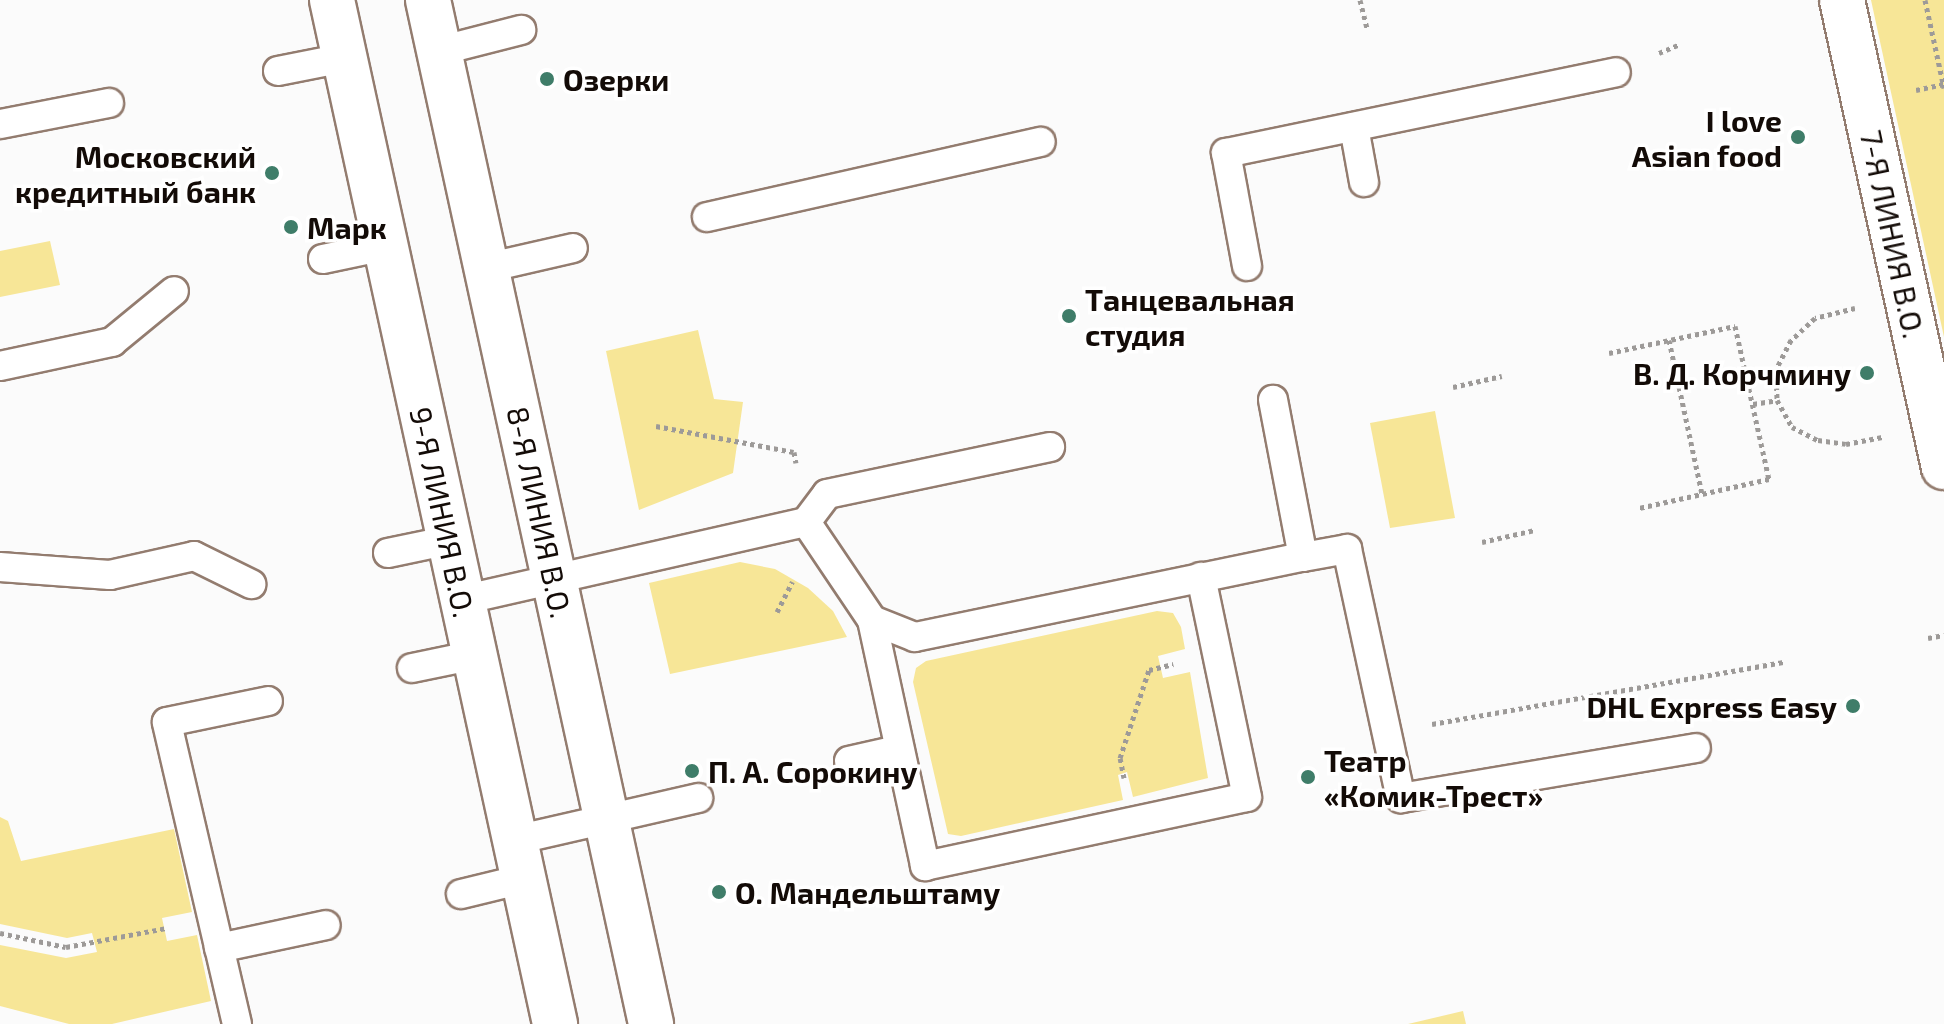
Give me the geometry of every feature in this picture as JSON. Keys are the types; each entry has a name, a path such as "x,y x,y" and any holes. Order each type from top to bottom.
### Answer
{"main road":[{"name":"9-Я ЛИНИЯ В.О.","path":"332,0 555,1024"},
{"name":"8-Я ЛИНИЯ В.О.","path":"428,0 651,1024"},
{"name":"7-Я ЛИНИЯ В.О.","path":"1842,0 1940,446"}],"lane":[{"path":"439,51 521,30"},
{"path":"278,71 344,58"},
{"path":"1247,266 1226,153 1616,72"},
{"path":"0,124 109,103"},
{"path":"1354,127 1364,182"},
{"path":"707,217 1041,142"},
{"path":"323,259 385,246"},
{"path":"486,268 573,248"},
{"path":"0,366 112,342 174,291"},
{"path":"1273,400 1303,557"},
{"path":"462,600 806,522 827,494 1050,447"},
{"path":"806,522 872,620 925,866 1247,797 1201,577"},
{"path":"388,553 450,540"},
{"path":"872,620 915,637 1347,549 1401,798 1696,748"},
{"path":"0,567 110,575 194,556 251,584"},
{"path":"412,668 475,655"},
{"path":"237,1024 167,722 268,701"},
{"path":"849,761 898,750"},
{"path":"461,894 519,860 607,819 698,798"},
{"path":"219,948 326,925"}],"path":[{"path":"1360,0 1367,29"},
{"path":"1925,0 1944,88"},
{"path":"1906,295 1815,318 1791,340 1776,370 1777,400 1792,427 1818,440 1846,444 1940,446"},
{"path":"1609,353 1735,326 1769,479 1639,508"},
{"path":"1669,340 1702,494"},
{"path":"1453,387 1502,376"},
{"path":"1753,404 1777,400"},
{"path":"1482,542 1535,530"},
{"path":"1928,638 1944,635"},
{"path":"1133,820 1120,758 1149,670 1217,654"},
{"path":"1387,732 1785,662"},
{"path":"0,933 66,947 211,919"}],"shaded area":[{"path":"1871,0 1944,0 1944,337"},
{"path":"50,241 60,285 0,297 0,251"},
{"path":"698,330 714,399 743,402 733,473 639,510 606,351"},
{"path":"1435,411 1455,518 1390,528 1370,423"},
{"path":"740,562 775,569 808,588 833,611 847,637 670,674 649,583"},
{"path":"1157,611 1173,613 1181,627 1185,649 1158,656 1163,678 1190,672 1208,778 1133,797 1127,772 1118,775 1123,800 961,836 948,834 913,682 916,668 926,661"},
{"path":"0,817 8,821 21,861 174,829 192,912 162,918 167,941 197,935 211,1001 112,1024 69,1024 0,1006 0,945 66,958 97,952 92,933 67,938 0,924"},
{"path":"1463,1011 1466,1024 1408,1024"}],"place":[{"name":"Озерки","path":"547,79"},
{"name":"I love Asian food","path":"1798,137"},
{"name":"Московский кредитный банк","path":"272,173"},
{"name":"Марк","path":"291,227"},
{"name":"Танцевальная студия","path":"1069,316"},
{"name":"В. Д. Корчмину","path":"1867,373"},
{"name":"DHL Express Easy","path":"1853,706"},
{"name":"П. А. Сорокину","path":"692,771"},
{"name":"Театр «Комик-Трест»","path":"1308,777"},
{"name":"О. Мандельштаму","path":"719,892"}]}
